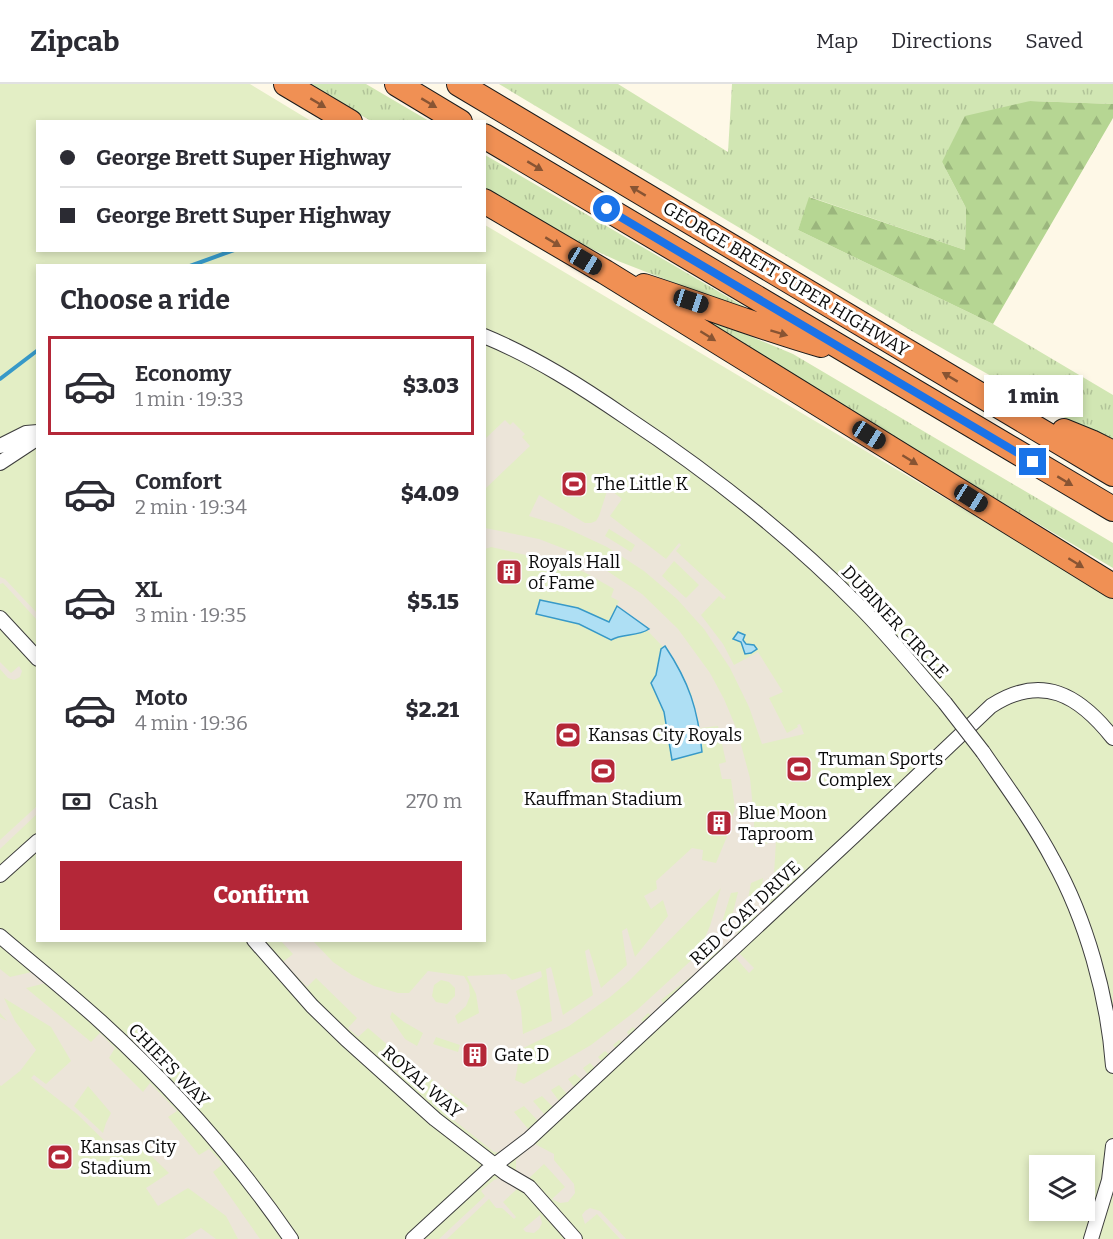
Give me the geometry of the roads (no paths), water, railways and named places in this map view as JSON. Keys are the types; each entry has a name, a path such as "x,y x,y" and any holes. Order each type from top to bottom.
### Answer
{"highway":[{"path":"286,84 347,120"},
{"path":"397,84 457,120"},
{"name":"GEORGE BRETT SUPER HIGHWAY","path":"459,84 1113,474"},
{"name":"GEORGE BRETT SUPER HIGHWAY","path":"486,137 1113,509"},
{"path":"486,202 1113,586"},
{"path":"604,273 711,308 772,331 852,354"},
{"path":"1000,407 1092,442 1113,453"}],"street":[{"name":"DUBINER CIRCLE","path":"486,337 525,355 581,387 679,453 756,514 819,567 862,608 945,703 983,752 1036,831 1069,891 1094,965 1110,1039 1113,1066"},
{"path":"0,446 26,433 36,432"},
{"path":"0,463 36,439"},
{"path":"0,618 36,657"},
{"name":"RED COAT DRIVE","path":"413,1239 487,1171 529,1139 855,836 991,706 1012,694 1023,691 1055,691 1085,708 1113,738"},
{"path":"0,875 36,843"},
{"name":"CHIEFS WAY","path":"0,936 101,1022 162,1082 263,1198 291,1239"},
{"name":"ROYAL WAY","path":"256,942 312,1006 346,1039 435,1119 529,1187 576,1239"},
{"path":"1091,1239 1109,1180 1113,1146"}],"water":[{"path":"540,600 578,608 609,622 617,606 649,629 611,640 579,624 536,614"},
{"path":"738,632 745,635 743,640 746,644 754,645 757,649 745,654 741,642 733,639"},
{"path":"665,646 691,696 698,722 702,752 672,760 664,712 651,683 656,675 661,649"}],"waterway":[{"path":"196,264 228,252"},
{"path":"0,379 36,352"}],"place":[{"name":"The Little K","path":"574,484"},
{"name":"Royals Hall of Fame","path":"509,572"},
{"name":"Kansas City Royals","path":"568,735"},
{"name":"Truman Sports Complex","path":"799,769"},
{"name":"Kauffman Stadium","path":"603,771"},
{"name":"Blue Moon Taproom","path":"719,823"},
{"name":"Gate D","path":"475,1055"},
{"name":"Kansas City Stadium","path":"60,1157"}]}
